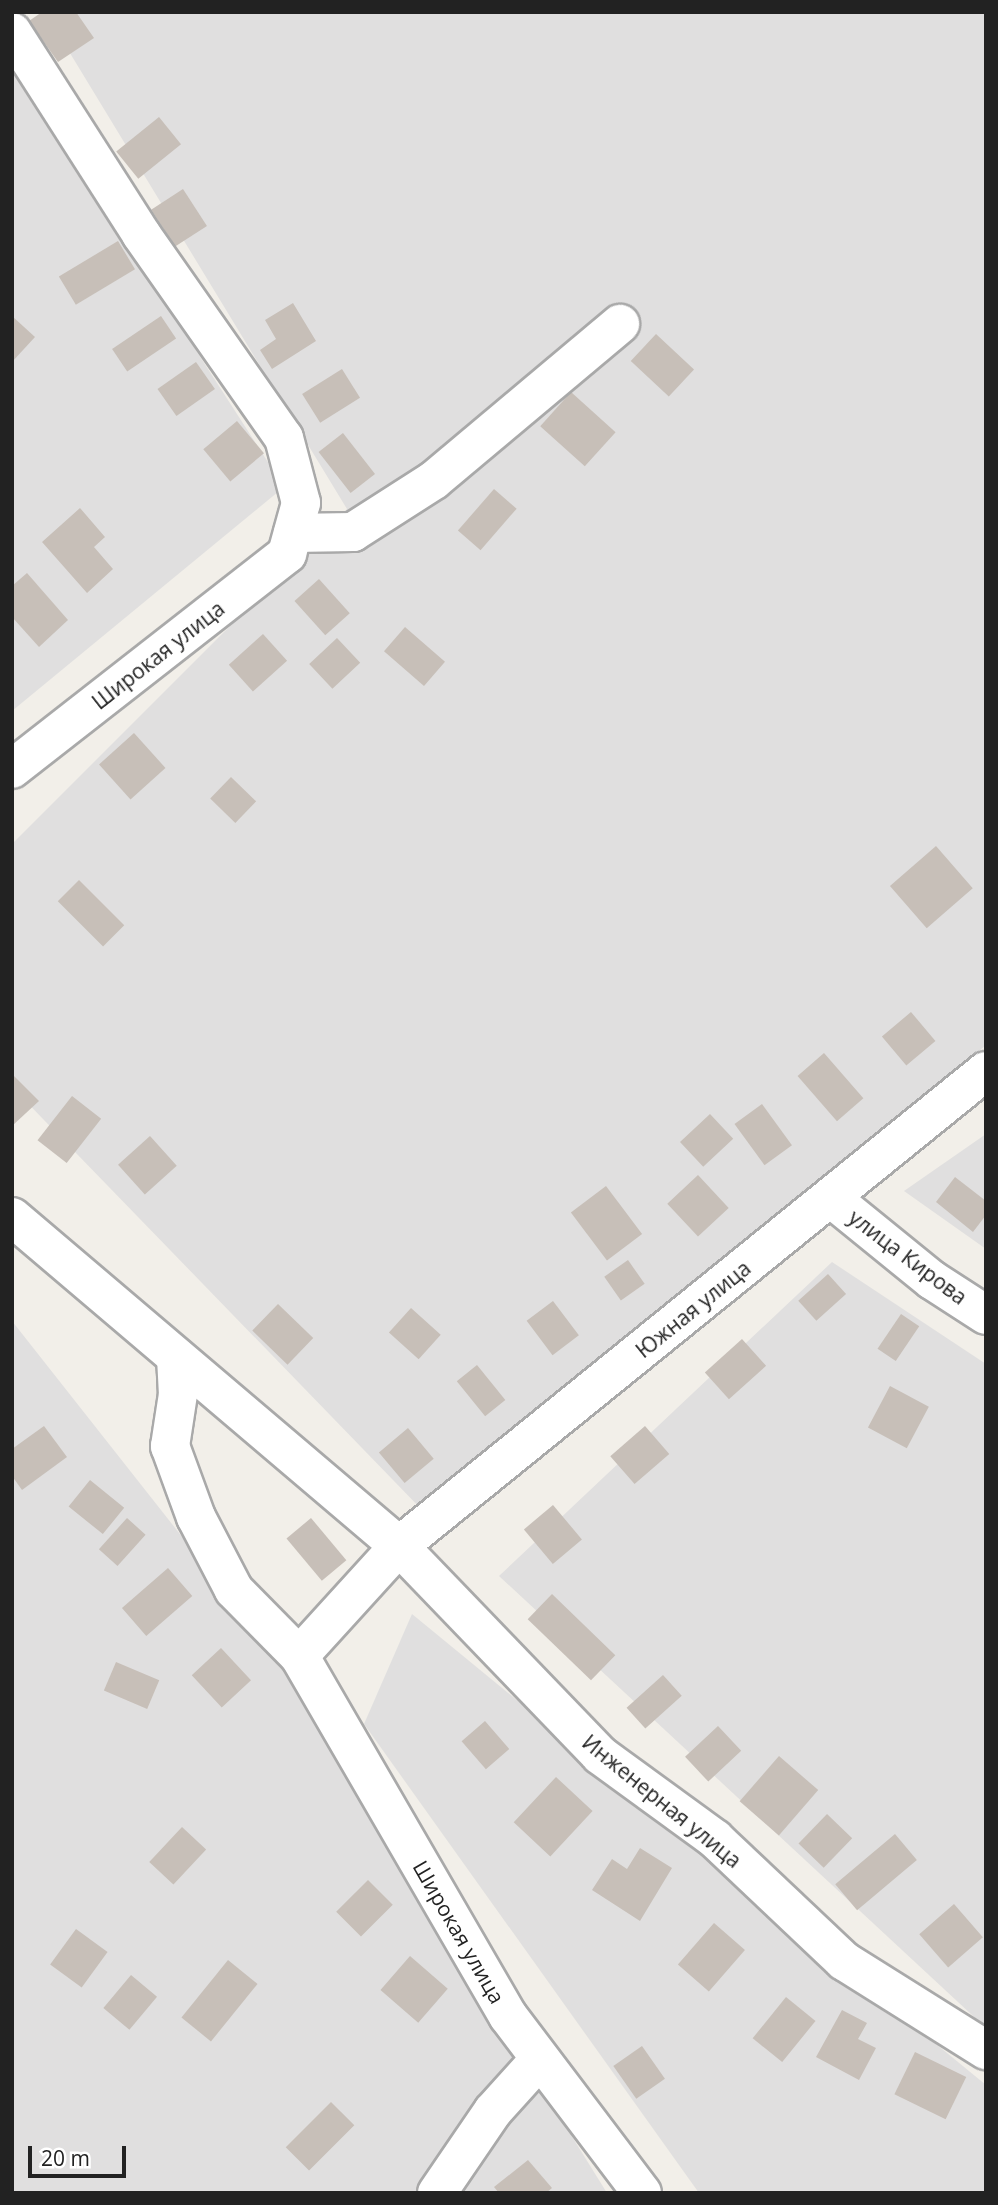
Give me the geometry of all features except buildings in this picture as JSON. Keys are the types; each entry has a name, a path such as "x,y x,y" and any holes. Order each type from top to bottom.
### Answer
{"street":[{"name":"Широкая улица","path":"12,32 141,234 284,438 301,503 287,554 12,769"},
{"path":"293,533 353,532 434,480 620,324"},
{"name":"Южная улица","path":"398,1546 986,1071"},
{"name":"улица Кирова","path":"831,1198 932,1280 986,1315"},
{"path":"12,1217 398,1546 299,1656"},
{"name":"Широкая улица","path":"176,1357 178,1394 170,1446 196,1517 234,1590 299,1656 508,2016 642,2193"},
{"name":"Инженерная улица","path":"398,1546 600,1755 715,1839 844,1961 986,2050"},
{"path":"437,2193 494,2110 540,2059"}],"shaded area":[{"path":"45,12 986,12 986,1045 425,1513 12,1087 12,844 347,509"},
{"path":"12,65 284,487 12,711"},
{"path":"986,1134 986,1249 904,1191"},
{"path":"832,1262 986,1364 986,2028 499,1576"},
{"path":"12,1321 265,1642 607,2193 12,2193"},
{"path":"412,1614 986,2085 986,2193 699,2193 364,1724"}]}
